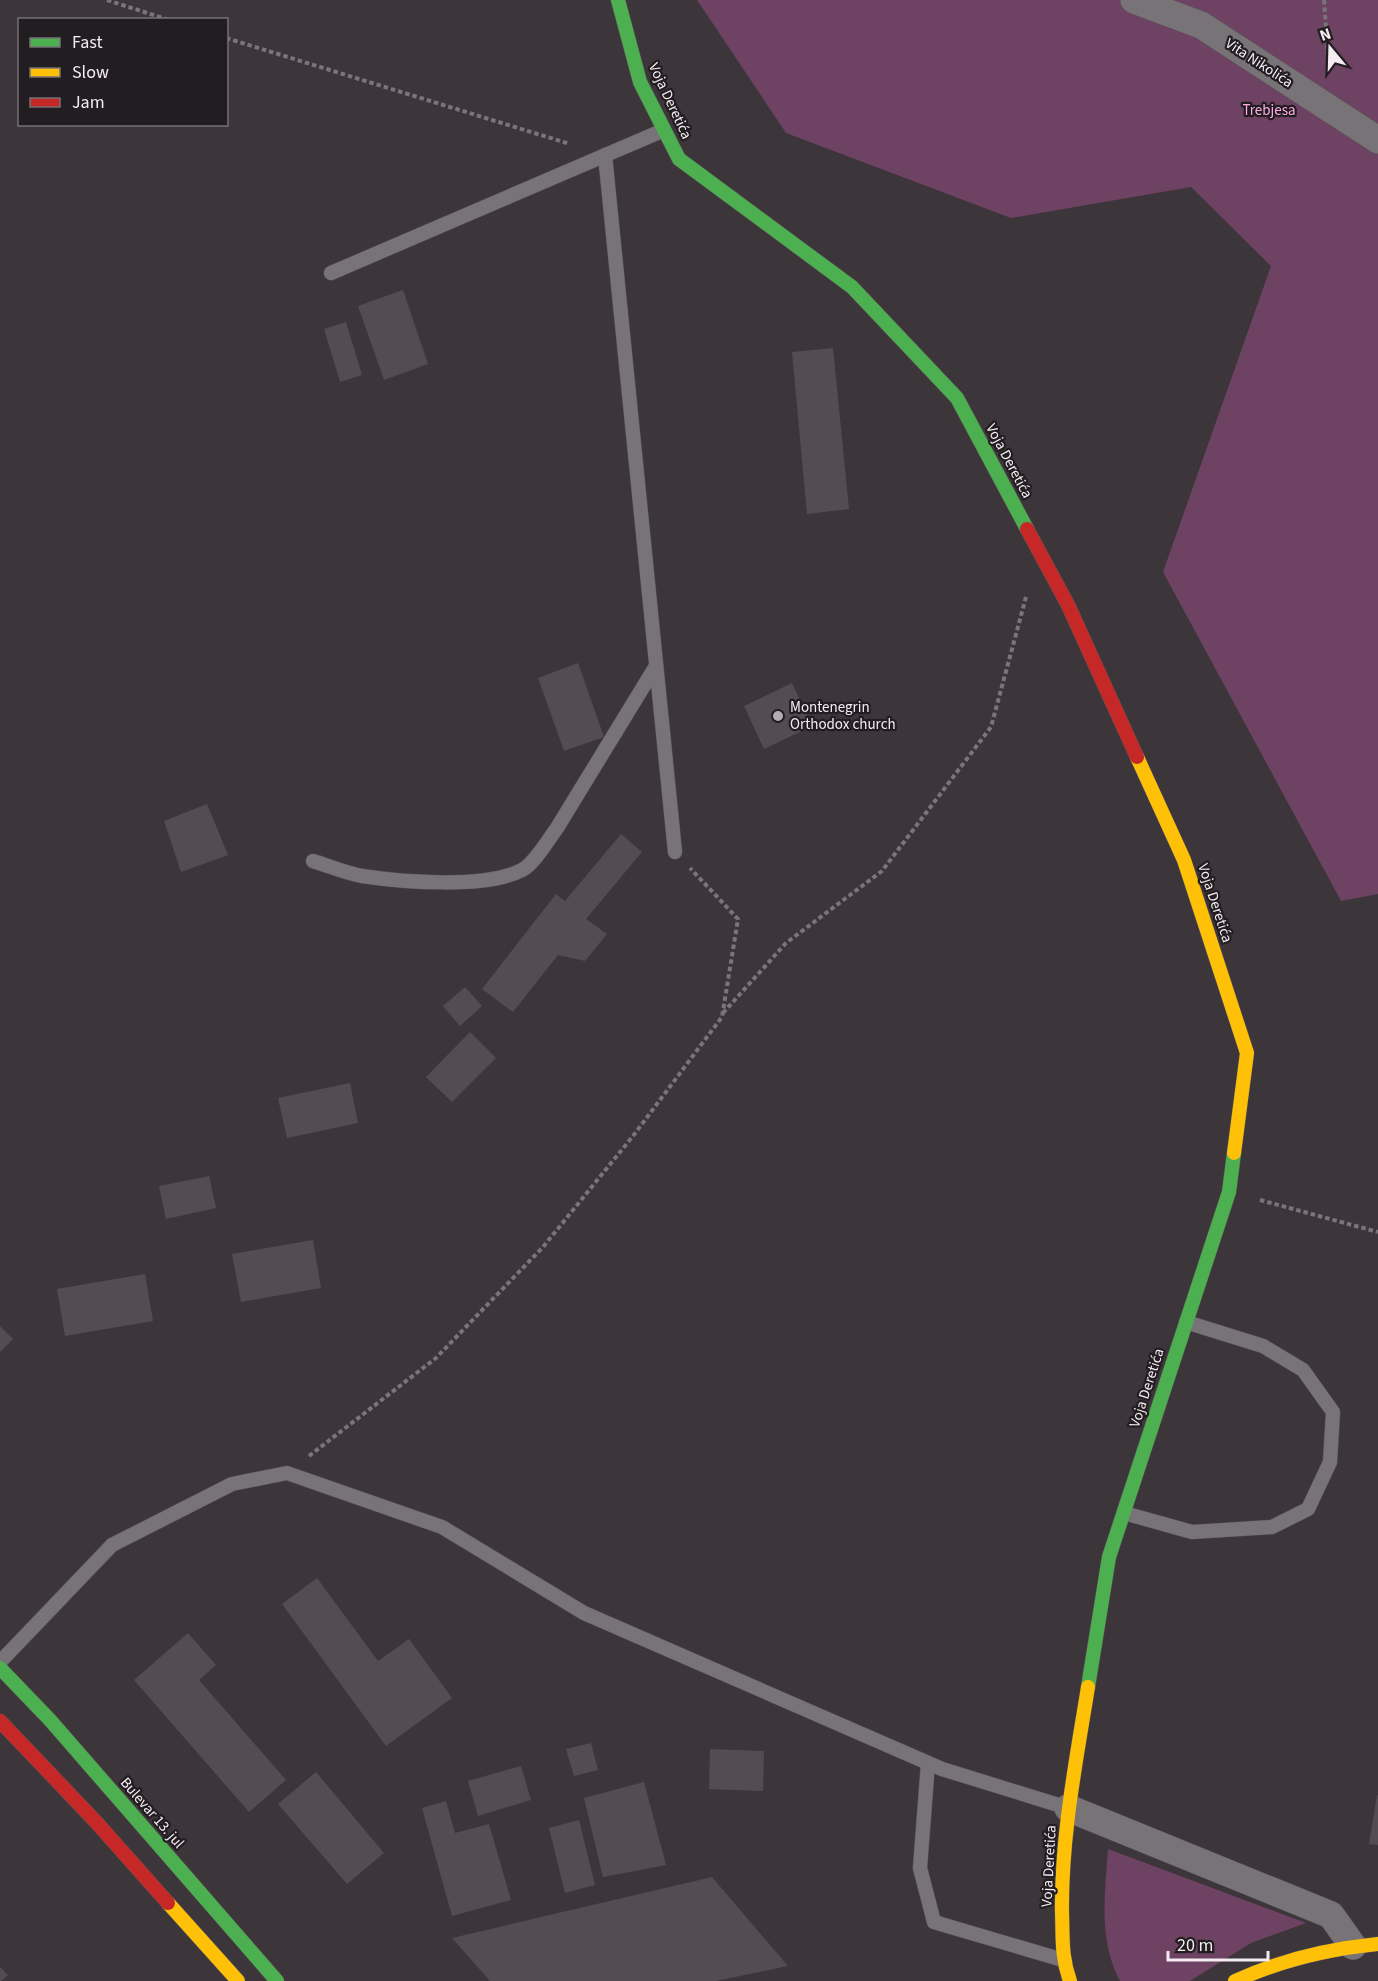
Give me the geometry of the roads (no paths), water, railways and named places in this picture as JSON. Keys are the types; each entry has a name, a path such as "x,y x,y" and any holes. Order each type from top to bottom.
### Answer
{"street":[{"name":"Voja Deretića","path":"618,0 640,82 679,159 852,287 957,398 1072,616 1184,860 1247,1053 1229,1192 1109,1557 1068,1808 1062,1894 1063,1961 1070,1981"},
{"name":"Vita Nikolića","path":"1134,0 1201,25 1378,140"},
{"name":"Bulevar 13. jul","path":"0,1668 50,1720 277,1981"},
{"path":"0,1721 97,1823 238,1981"},
{"path":"1068,1808 1331,1915 1365,1945"},
{"path":"1235,1981 1300,1957 1365,1945"}],"lane":[{"path":"331,273 664,130"},
{"path":"605,154 675,852"},
{"path":"313,861 360,875 405,881 496,879 523,870 540,852 557,828 656,666"},
{"path":"1124,1513 1192,1532 1272,1527 1308,1509 1330,1462 1333,1412 1303,1370 1263,1346 1186,1322"},
{"path":"0,1662 112,1545 232,1484 287,1473 442,1527 584,1613 928,1763 1068,1808"},
{"path":"928,1763 920,1868 934,1922 1063,1961"}],"place":[{"name":"Montenegrin Orthodox church","path":"778,716"}],"park label":[{"name":"Trebjesa","path":"1269,110"}]}
